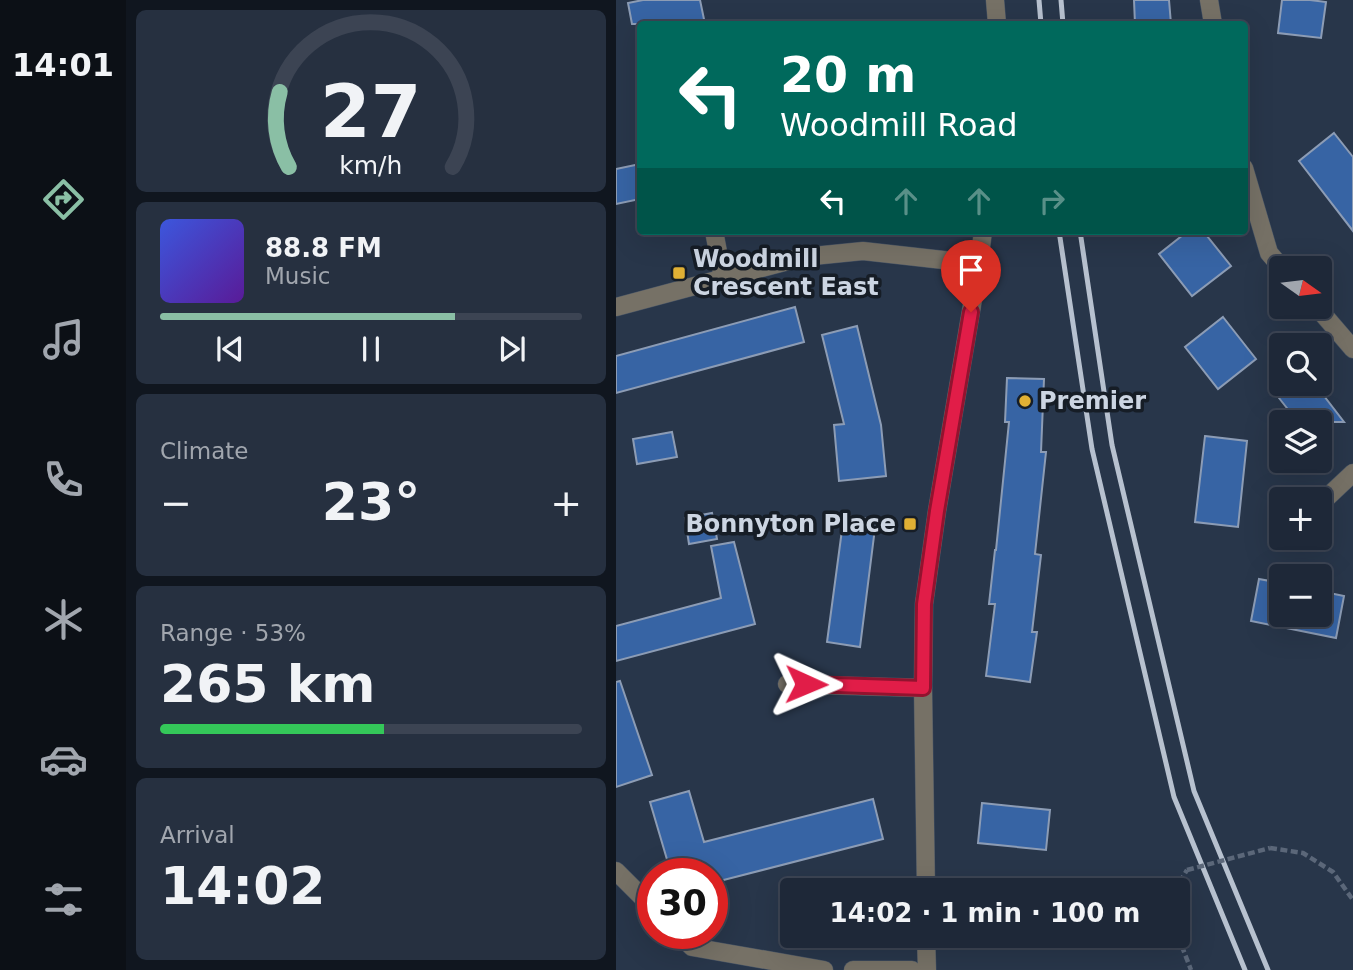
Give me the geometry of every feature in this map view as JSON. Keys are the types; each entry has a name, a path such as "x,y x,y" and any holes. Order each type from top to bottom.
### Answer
{"street":[{"path":"995,0 997,21"},
{"path":"1209,0 1212,21"},
{"path":"1248,182 1272,256"},
{"path":"715,235 723,278"},
{"path":"926,878 924,604 983,235"},
{"path":"616,307 803,257 863,251 979,264"},
{"path":"1329,319 1349,338"},
{"path":"1332,493 1353,473"},
{"path":"787,684 923,688"},
{"path":"616,871 637,892"},
{"path":"926,948 927,970"},
{"path":"703,949 824,970"},
{"path":"853,970 912,970"}],"path":[{"path":"1182,878 1187,870 1270,848 1303,853 1333,872 1353,900"},
{"path":"1183,948 1191,970"}],"building":[{"path":"643,0 700,0 704,21 637,21 637,24 632,24 628,3"},
{"path":"1134,0 1169,0 1171,21 1135,21"},
{"path":"1282,0 1326,2 1321,38 1278,33"},
{"path":"1334,133 1353,157 1353,231 1299,161"},
{"path":"637,165 637,200 616,204 616,169"},
{"path":"1183,235 1206,235 1231,266 1192,296 1159,254"},
{"path":"795,307 804,342 616,393 616,356"},
{"path":"1223,317 1256,359 1218,389 1185,347"},
{"path":"857,326 881,425 886,476 839,481 834,425 844,424 822,335"},
{"path":"1007,378 1044,379 1041,452 1046,452 1035,554 1041,555 1032,632 1037,632 1030,682 986,676 995,604 989,604 1009,422 1005,422"},
{"path":"1324,396 1344,422 1332,422 1332,410 1288,410 1279,398"},
{"path":"672,432 677,457 637,464 633,439"},
{"path":"1205,436 1247,441 1238,527 1195,522"},
{"path":"712,513 717,539 689,544 685,518"},
{"path":"844,515 876,520 860,647 827,642"},
{"path":"734,542 755,624 616,661 616,626 721,598 711,546"},
{"path":"1259,579 1269,581 1269,625 1251,621"},
{"path":"1332,594 1344,596 1336,638 1281,627 1332,627"},
{"path":"620,681 652,775 616,787 616,682"},
{"path":"689,791 704,842 873,799 883,839 728,879 728,858 667,858 650,802"},
{"path":"982,803 1050,810 1046,850 978,843"}],"railway":[{"path":"1039,0 1041,21"},
{"path":"1061,0 1063,21"},
{"path":"1060,235 1092,449 1174,797 1245,970"},
{"path":"1081,235 1112,445 1194,791 1268,970"}],"place":[{"name":"Woodmill Crescent East","path":"679,273"},
{"name":"Premier","path":"1025,401"},
{"name":"Bonnyton Place","path":"910,524"}],"route":[{"path":"806,684 923,688 924,604 971,312"}]}
